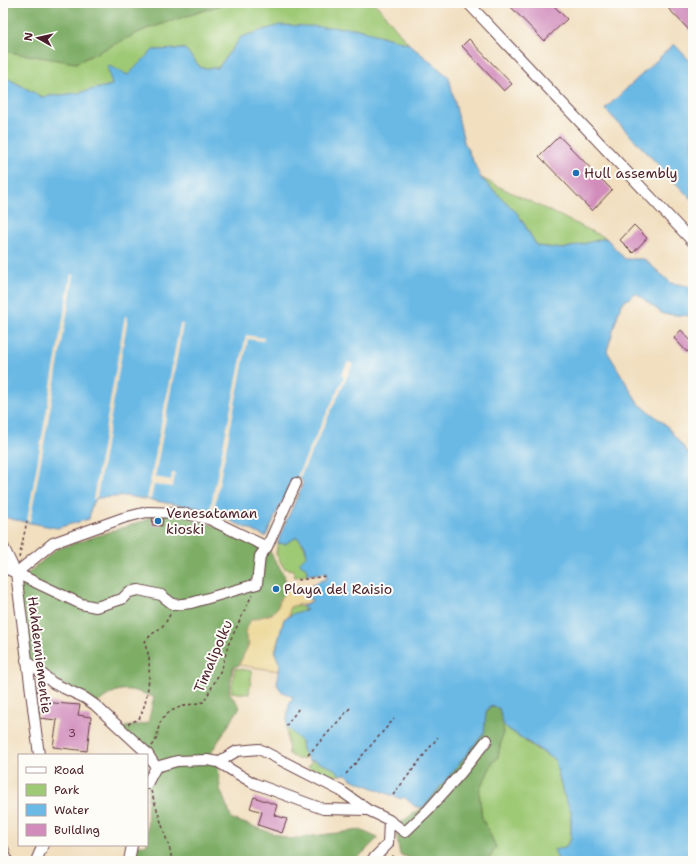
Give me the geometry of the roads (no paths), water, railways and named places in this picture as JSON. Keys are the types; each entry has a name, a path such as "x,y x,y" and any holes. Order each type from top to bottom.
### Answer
{"street":[{"path":"468,3 693,242"},
{"path":"3,567 81,604 96,607 122,599 129,592 139,590 161,595 174,605 190,603 257,584 260,556 267,548 296,483"},
{"path":"16,573 53,543 123,518 147,512 182,513 209,518 267,548"},
{"name":"Hahdenniementie","path":"3,546 16,573 38,754"},
{"path":"26,660 53,682 85,698 95,705 146,754"},
{"path":"218,762 238,751 259,749 341,791 368,810 389,820 405,832 428,810 461,773 487,740"},
{"path":"148,757 156,767"},
{"path":"148,781 156,767 177,761 207,760 218,762 252,783 323,809 368,810"},
{"path":"371,861 388,844 389,820"},
{"path":"36,861 43,846"},
{"path":"130,861 132,846"},
{"path":"3,848 7,861"}],"water":[{"path":"280,25 354,28 409,44 449,77 464,142 481,178 518,214 537,246 563,249 606,238 625,259 644,259 671,283 693,287 693,316 663,314 636,293 621,304 607,351 638,403 665,424 693,459 693,861 559,861 554,850 565,848 571,839 571,811 563,793 555,760 504,726 499,708 490,706 486,712 484,733 424,807 416,807 404,797 401,799 351,779 346,774 341,775 333,768 313,760 310,761 302,750 301,741 286,726 289,705 293,697 281,691 277,684 280,665 275,653 284,619 295,613 307,610 302,606 311,602 312,599 308,599 306,595 309,589 316,583 327,579 325,573 307,575 307,568 299,563 307,555 305,545 297,537 285,544 278,543 303,483 301,479 297,478 292,480 266,536 214,513 214,511 127,496 97,498 92,504 89,519 57,528 3,516 3,76 42,97 78,93 112,85 107,65 128,75 153,50 185,49 201,68 218,68 241,37"},
{"path":"674,44 693,64 693,201 605,109"}],"place":[{"name":"Hull assembly","path":"576,173"},
{"name":"Venesataman kioski","path":"158,521"},
{"name":"Playa del Raisio","path":"276,589"}]}
